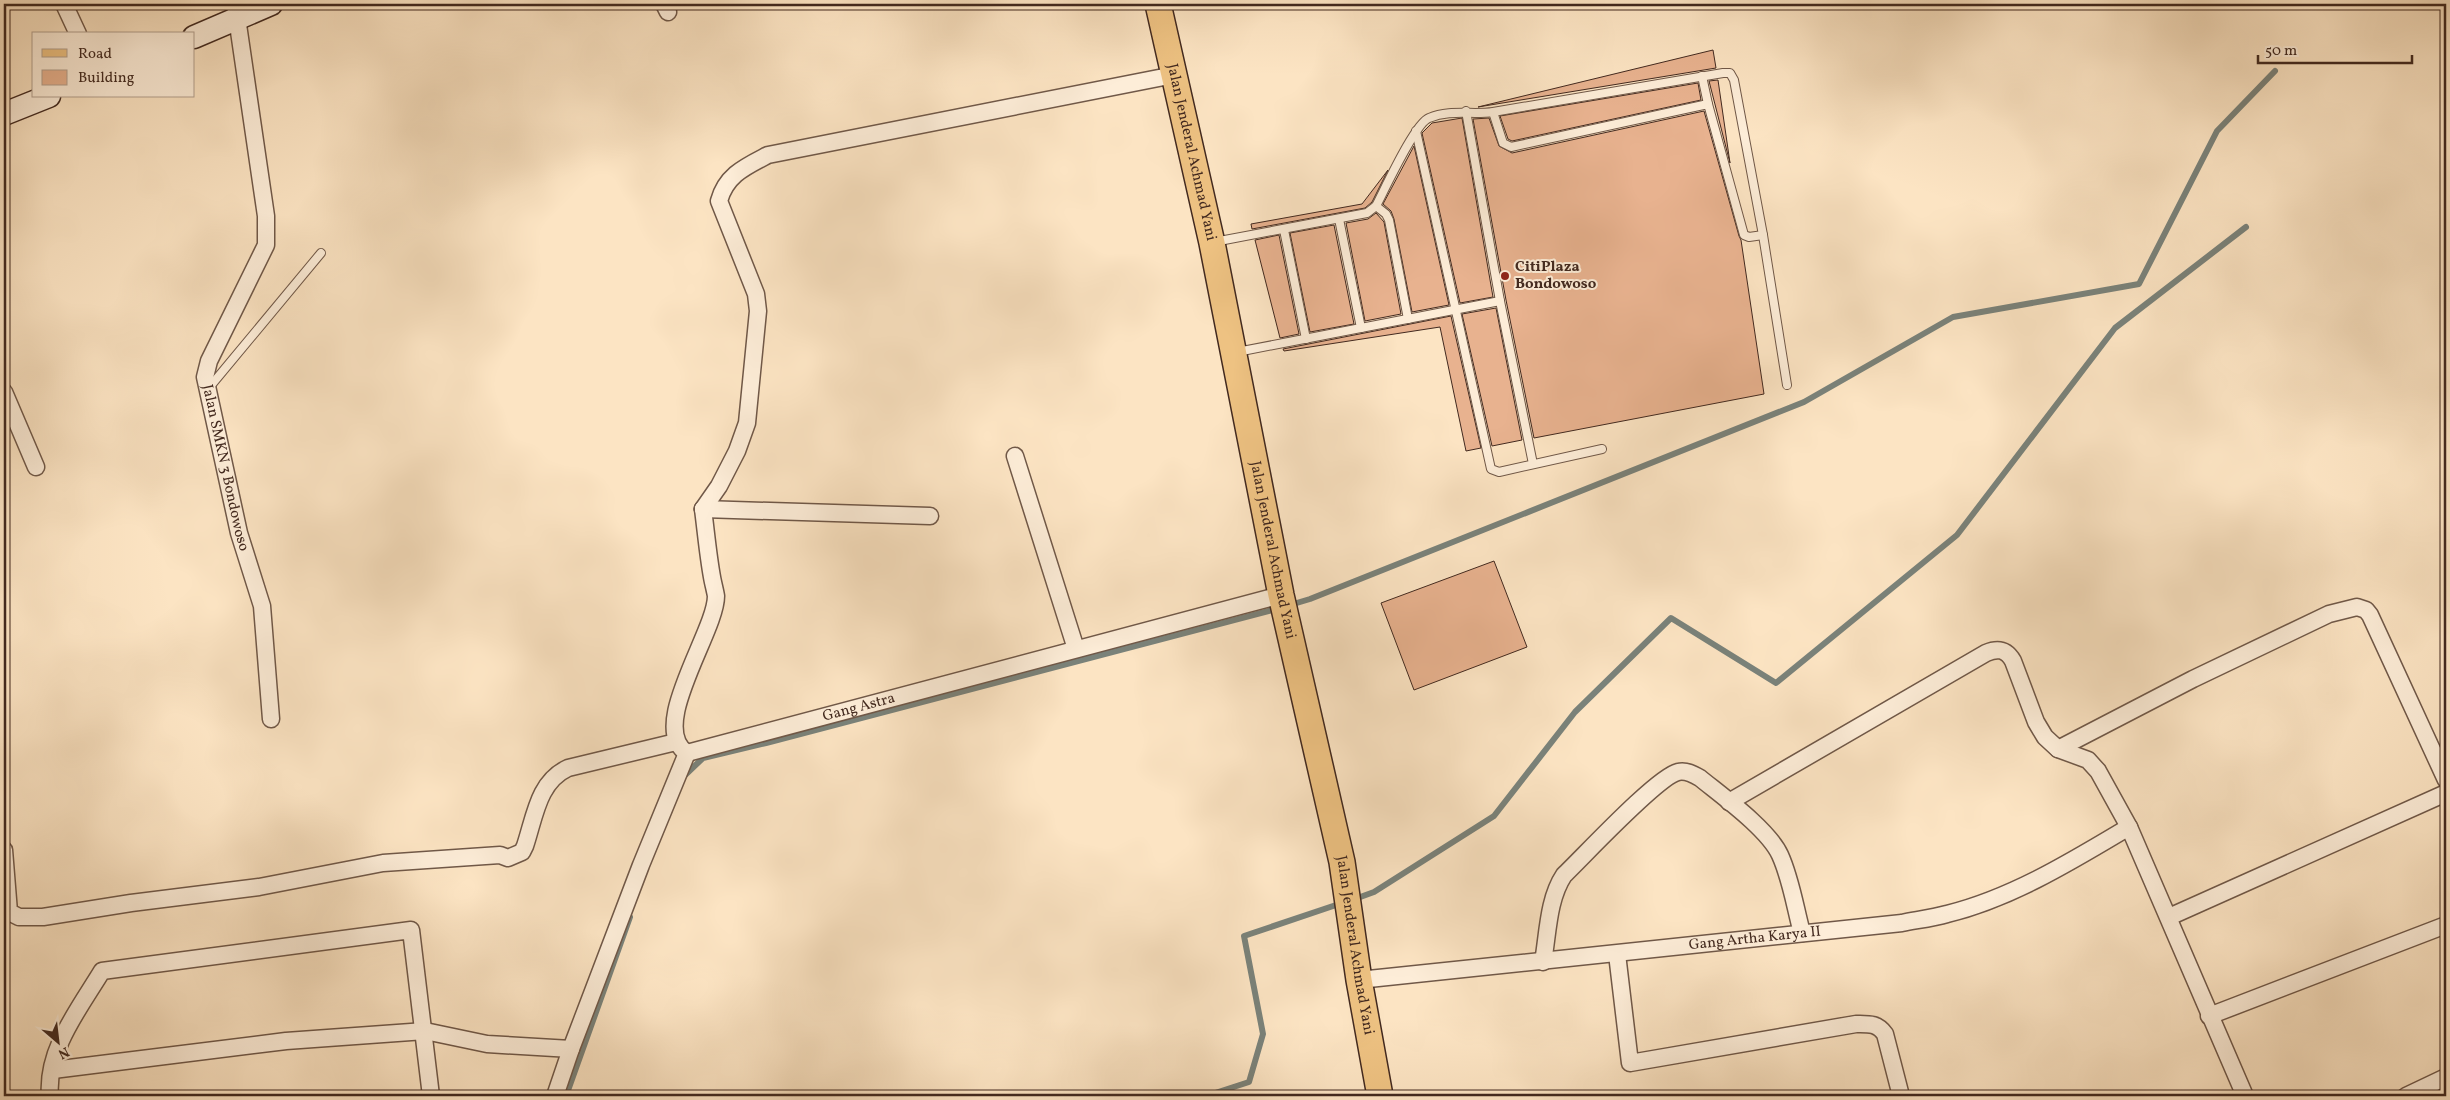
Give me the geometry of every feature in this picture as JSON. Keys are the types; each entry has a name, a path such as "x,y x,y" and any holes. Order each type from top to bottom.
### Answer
{"main road":[{"path":"195,36 236,11 271,4"},
{"name":"Jalan Jenderal Achmad Yani","path":"1158,4 1212,243 1281,595 1342,862 1358,980 1380,1096"},
{"path":"4,114 43,98"}],"street":[{"path":"64,4 77,32"},
{"name":"Jalan SMKN 3 Bondowoso","path":"236,11 266,216 266,245 208,361 205,376 239,533 262,606 271,720"},
{"path":"555,1096 682,748 674,734 680,695 712,614 716,596 703,509 719,486 737,452 747,423 752,393 758,311 757,303 719,201 723,186 737,172 768,155 1174,75"},
{"path":"4,392 36,467"},
{"path":"1015,456 1076,648"},
{"path":"703,509 930,516"},
{"name":"Gang Astra","path":"4,850 10,912 14,916 26,918 259,887 383,863 500,855 508,858 522,852 545,786 553,776 568,768 682,748 1281,595"},
{"path":"2058,749 2193,679 2320,618 2340,610 2357,607 2366,610 2370,615 2446,780"},
{"path":"1729,802 1986,653 1996,649 2006,652 2010,656 2036,722 2045,737 2058,749 2088,760 2098,771 2129,827 2169,917 2208,1016 2245,1096"},
{"path":"1543,962 1557,886 1564,875 1657,784 1680,771 1689,772 1729,802 1771,840 1780,854 1802,933"},
{"path":"2169,917 2446,793"},
{"name":"Gang Artha Karya II","path":"1358,980 1617,954 1902,922 1947,914 1990,900 2029,883 2071,862 2129,827"},
{"path":"2208,1016 2446,924"},
{"path":"50,1096 49,1085 60,1039 102,971 411,930 425,1031 431,1096"},
{"path":"1617,954 1630,1063 1856,1024 1871,1024 1880,1026 1885,1034 1901,1096"},
{"path":"53,1070 286,1041 425,1031 487,1044 571,1049"},
{"path":"2406,1096 2446,1076"}],"lane":[{"path":"1212,243 1368,213 1376,206 1416,131 1429,118 1466,111 1479,114 1493,112 1702,76 1730,74 1734,80 1763,234 1787,385"},
{"path":"1702,76 1744,235 1749,237 1763,234"},
{"path":"1493,112 1503,143 1511,147 1708,104"},
{"path":"1466,111 1500,301 1533,464"},
{"path":"1416,131 1491,469 1499,472 1602,449"},
{"path":"1376,206 1386,214 1389,220 1408,319"},
{"path":"1340,219 1361,328"},
{"path":"1284,230 1306,339"},
{"path":"208,389 321,254"},
{"path":"1233,353 1500,301"}],"building":[{"path":"1713,50 1716,68 1478,107"},
{"path":"1718,80 1730,163 1709,81"},
{"path":"1698,83 1701,100 1512,141 1508,139 1500,116"},
{"path":"1704,111 1741,240 1764,394 1534,438 1506,300 1473,119 1489,118 1499,146 1512,153"},
{"path":"1462,118 1493,297 1460,303 1422,133 1432,123"},
{"path":"1414,146 1449,305 1412,312 1394,219 1391,211 1383,204"},
{"path":"1388,170 1372,202 1365,208 1252,229 1251,224 1362,204"},
{"path":"1376,213 1384,222 1401,314 1365,321 1346,223 1368,219"},
{"path":"1334,225 1354,324 1310,332 1290,233"},
{"path":"1279,235 1299,334 1280,338 1255,240"},
{"path":"1496,308 1522,440 1492,446 1462,314"},
{"path":"1451,316 1481,448 1466,451 1440,327 1284,351 1283,349"},
{"path":"1494,561 1527,647 1414,690 1381,603"}],"waterway":[{"path":"1290,605 1310,599 1804,402 1953,317 2139,284 2217,131 2275,71"},
{"path":"1352,900 1374,892 1494,816 1575,712 1671,618 1776,683 1957,535 2115,328 2246,227"},
{"path":"682,778 703,758 1280,608"},
{"path":"1206,1096 1249,1082 1263,1034 1244,936 1342,903"},
{"path":"566,1096 630,917"}],"place":[{"name":"CitiPlaza Bondowoso","path":"1505,276"}]}
